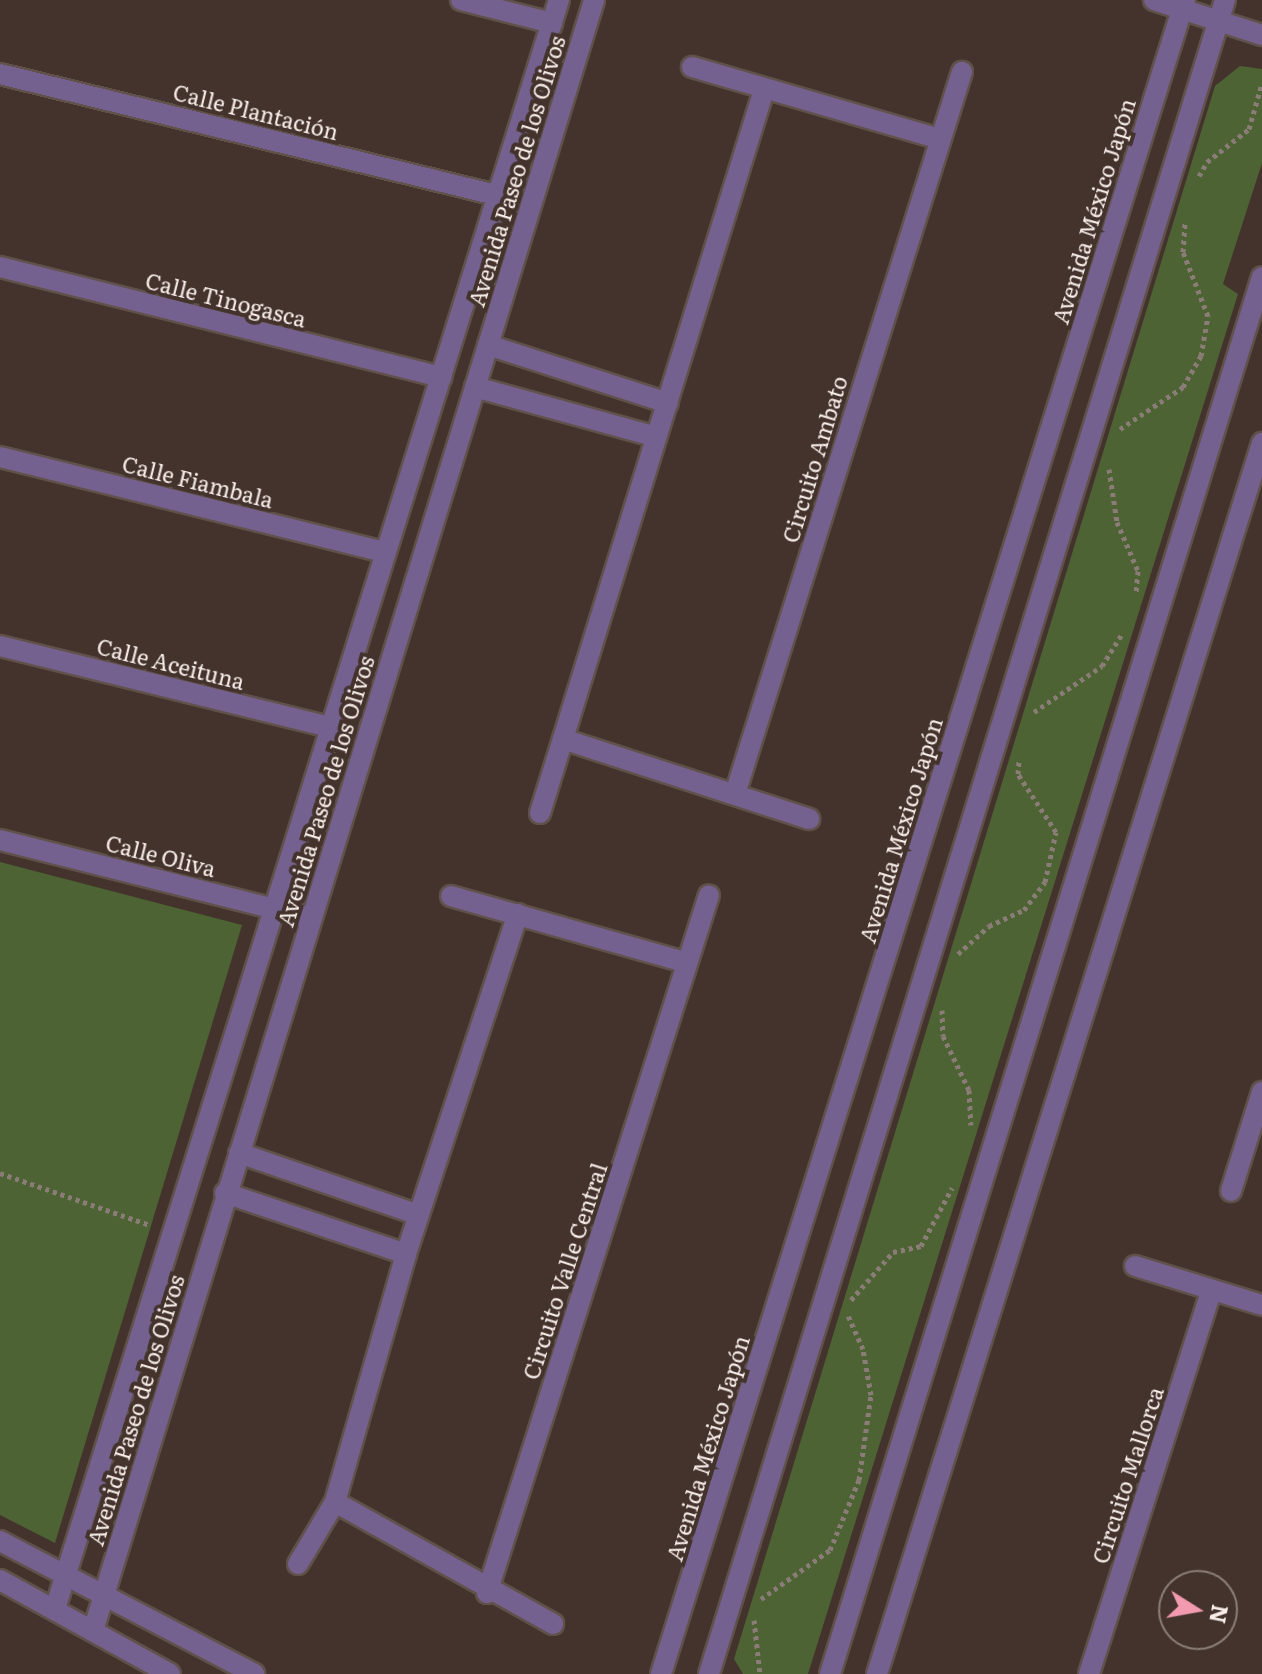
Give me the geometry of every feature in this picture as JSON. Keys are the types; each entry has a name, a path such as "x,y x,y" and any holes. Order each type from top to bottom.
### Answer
{"street":[{"path":"461,0 552,23"},
{"name":"Avenida Paseo de los Olivos","path":"55,1609 559,0"},
{"name":"Avenida Paseo de los Olivos","path":"93,1631 225,1193 594,0"},
{"path":"1154,0 1183,4 1218,24 1262,35"},
{"path":"709,1674 1225,0"},
{"name":"Avenida México Japón","path":"661,1674 1183,4"},
{"path":"692,67 940,139"},
{"name":"Circuito Ambato","path":"735,794 962,72"},
{"name":"Calle Plantación","path":"0,74 500,196"},
{"path":"540,813 764,90"},
{"name":"Calle Tinogasca","path":"0,267 441,377"},
{"path":"830,1674 1262,277"},
{"path":"488,345 668,403"},
{"path":"475,387 656,437"},
{"path":"877,1674 1262,443"},
{"name":"Calle Fiambala","path":"0,457 385,552"},
{"name":"Calle Aceituna","path":"0,646 331,727"},
{"path":"563,739 809,819"},
{"name":"Calle Oliva","path":"0,840 311,918"},
{"name":"Circuito Valle Central","path":"487,1593 709,895"},
{"path":"451,896 687,963"},
{"path":"298,1564 335,1502 406,1254 518,914"},
{"path":"1231,1191 1261,1101"},
{"path":"239,1153 419,1215"},
{"path":"225,1193 406,1254"},
{"path":"1135,1266 1262,1305"},
{"name":"Circuito Mallorca","path":"1089,1674 1211,1291"},
{"path":"335,1502 487,1593 553,1624"},
{"path":"0,1541 254,1674"},
{"path":"0,1580 162,1672"}],"path":[{"path":"1193,187 1207,162 1249,129 1262,83"},
{"path":"1116,440 1141,412 1183,387 1201,356 1208,316 1183,252 1188,210"},
{"path":"1109,461 1108,486 1138,571 1135,600"},
{"path":"1030,719 1035,709 1102,666 1126,624"},
{"path":"955,963 960,951 989,926 1024,910 1045,882 1056,832 1018,774 1020,755"},
{"path":"945,998 943,1036 969,1090 968,1136"},
{"path":"0,1173 151,1225"},
{"path":"760,1674 753,1633 763,1593 830,1550 859,1480 871,1395 863,1349 846,1313 851,1300 893,1252 921,1246 958,1176"}],"green space":[{"path":"1240,66 1262,69 1262,163 1223,284 1238,294 808,1674 743,1674 734,1659 1215,86"},
{"path":"0,862 242,925 55,1543 0,1515"}]}
